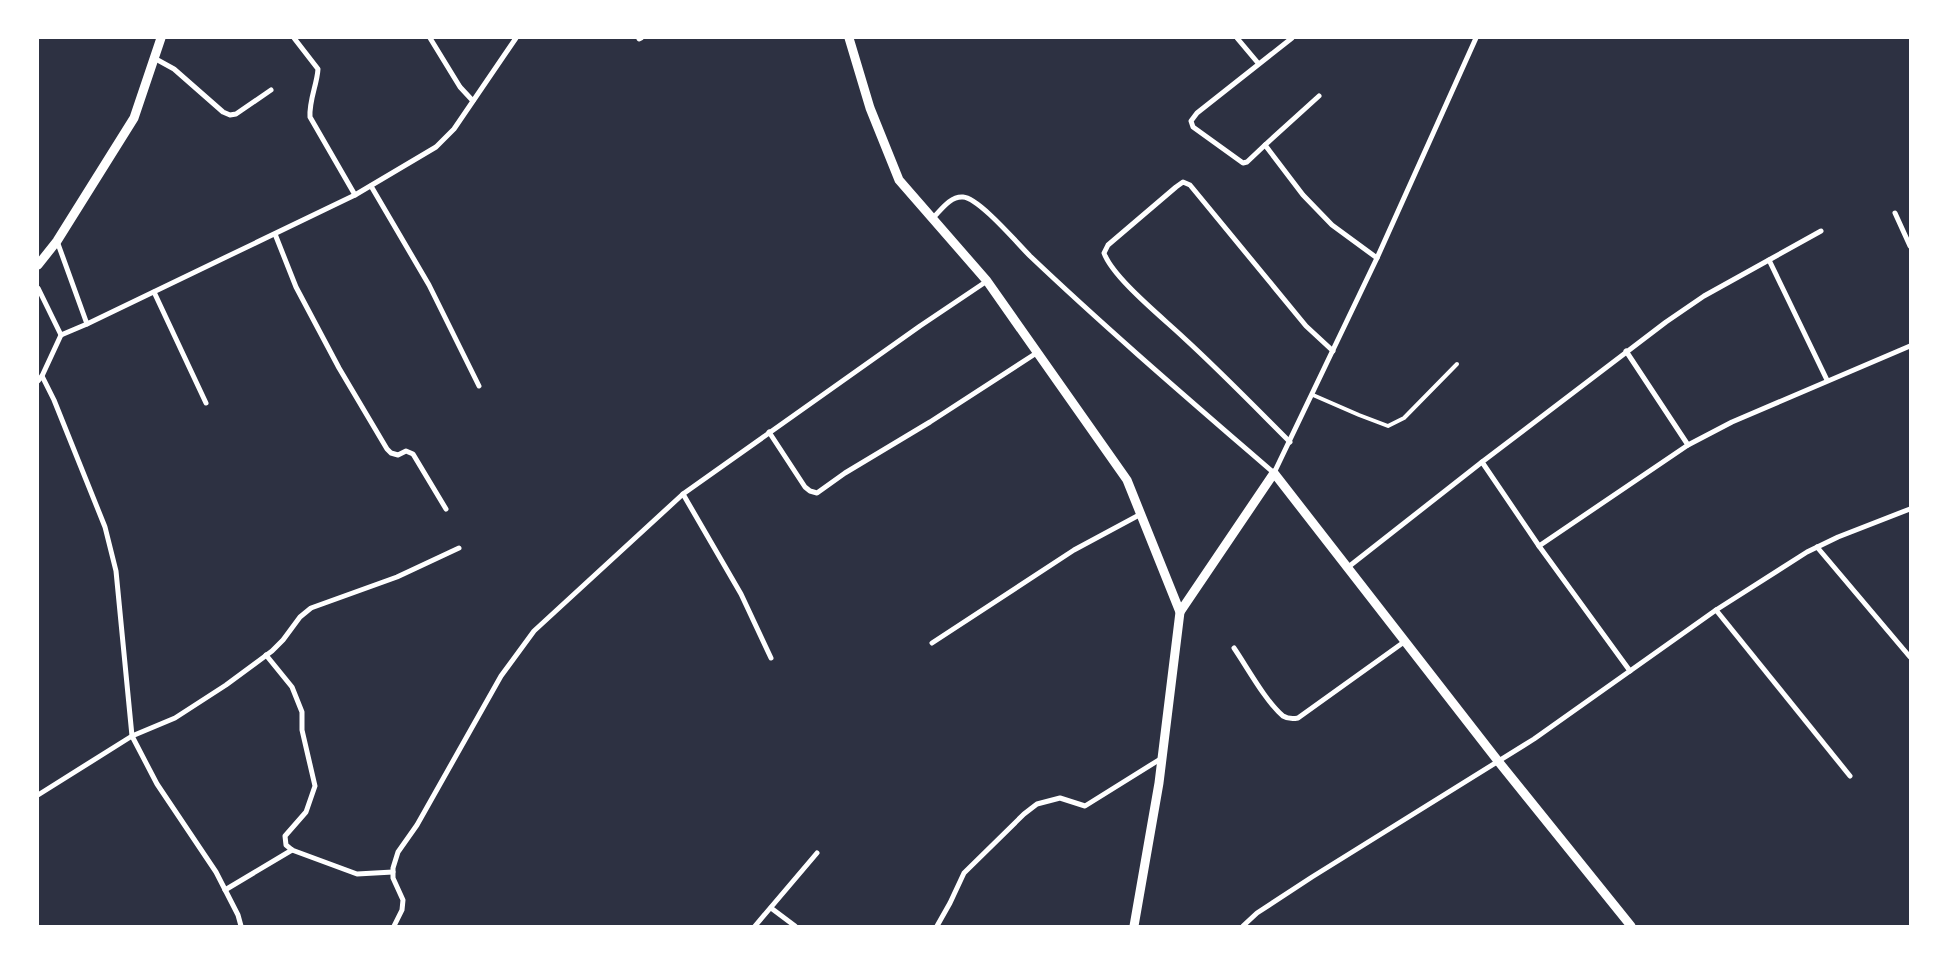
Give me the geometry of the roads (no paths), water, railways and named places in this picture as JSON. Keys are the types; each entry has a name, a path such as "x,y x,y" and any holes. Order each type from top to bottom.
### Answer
{"street":[{"path":"38,265 57,241 134,118 161,38"},
{"path":"294,38 318,69 309,107 310,117 355,196"},
{"path":"430,38 456,80 473,101"},
{"path":"38,381 61,335 355,196 436,146 454,129 516,38"},
{"path":"848,38 870,108 899,180 987,282 1038,351 1127,480 1180,612"},
{"path":"1237,38 1258,63"},
{"path":"1292,38 1258,63 1197,114 1191,121 1193,127 1243,163 1247,162 1319,96"},
{"path":"1134,926 1162,758 1180,612 1274,473 1290,442 1377,258 1476,38"},
{"path":"154,58 174,69 230,116 236,114 271,90"},
{"path":"1264,145 1303,195 1332,225 1377,258"},
{"path":"1290,442 1184,337 1153,310 1112,268 1104,253 1108,245 1183,182 1190,185 1306,326 1333,351"},
{"path":"372,186 429,284 479,386"},
{"path":"933,218 953,199 963,197 976,202 1030,256 1128,346 1274,473 1498,762 1631,926"},
{"path":"1895,212 1910,246"},
{"path":"1347,568 1626,351 1704,296 1821,231"},
{"path":"275,234 296,287 339,368 386,449 398,455 406,451 413,454 446,509"},
{"path":"57,241 87,324"},
{"path":"1769,260 1827,380"},
{"path":"394,926 402,910 403,900 393,878 398,852 426,810 501,676 534,631 683,494 920,326 987,282"},
{"path":"38,288 61,335"},
{"path":"154,292 206,403"},
{"path":"1539,546 1688,445 1732,422 1910,346"},
{"path":"769,432 805,486 810,491 817,493 845,473 930,422 1038,351"},
{"path":"1626,351 1688,445"},
{"path":"42,376 54,400 108,536 116,571 132,736 157,784 187,827 225,890 238,915 241,926"},
{"path":"1482,462 1539,546 1630,671"},
{"path":"683,494 741,594 771,658"},
{"path":"1243,926 1257,913 1312,877 1534,739 1716,610 1817,548 1910,509"},
{"path":"932,643 1074,550 1140,514"},
{"path":"38,794 132,736 175,718 226,685 283,640 296,622 311,608 397,577 459,548"},
{"path":"1817,548 1910,657"},
{"path":"1716,610 1850,776"},
{"path":"1234,648 1271,702 1284,716 1291,719 1298,718 1404,642"},
{"path":"266,655 292,687 302,712 302,730 314,786 306,812 285,836 286,845 292,850 357,874 393,872"},
{"path":"936,926 950,903 964,873 1024,814 1037,804 1060,798 1085,806 1162,758"},
{"path":"225,890 292,850"},
{"path":"755,926 817,853"},
{"path":"771,908 795,926"}],"lane":[{"path":"1313,395 1358,416 1388,426 1404,418 1457,364"}]}
